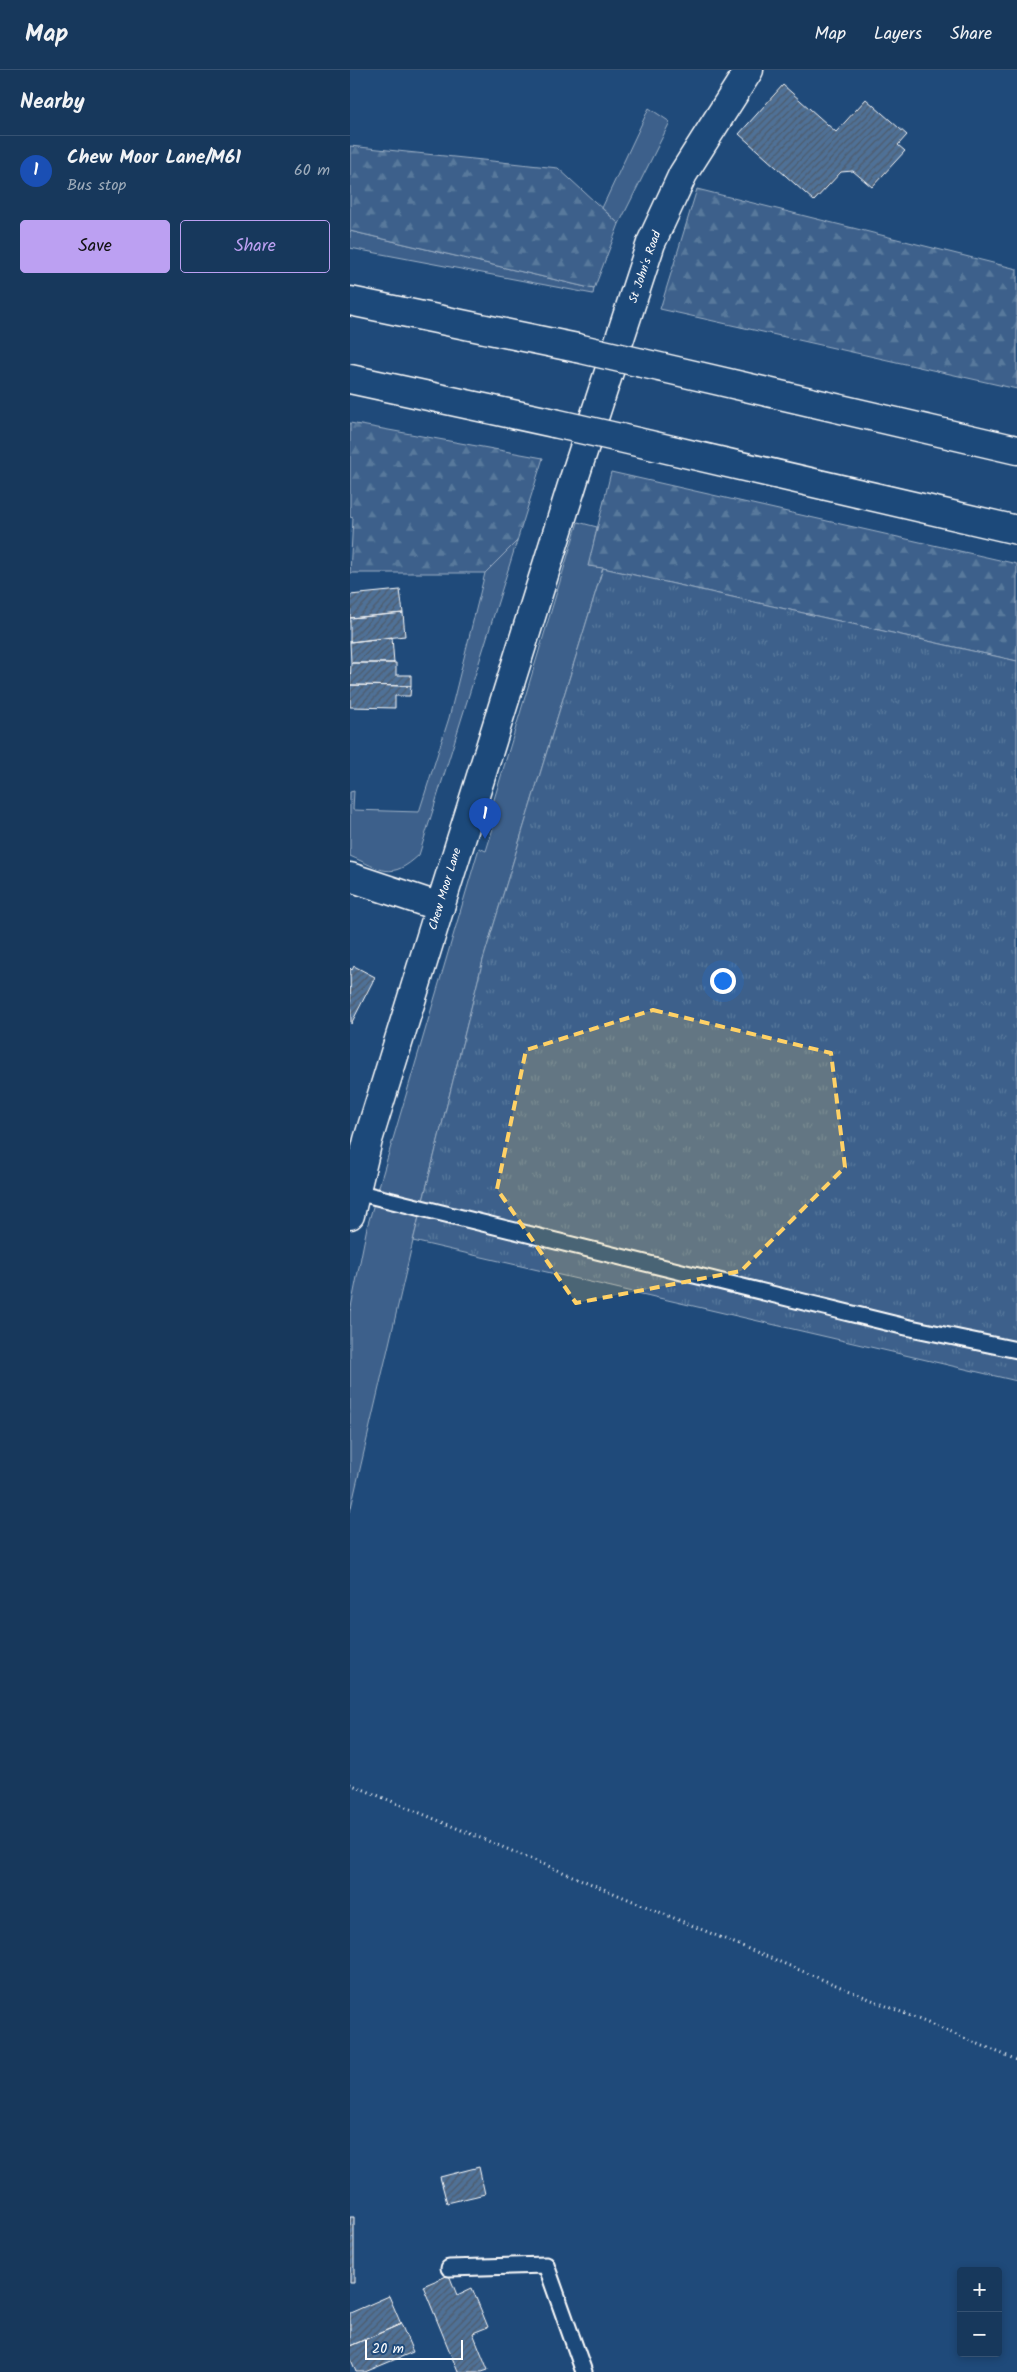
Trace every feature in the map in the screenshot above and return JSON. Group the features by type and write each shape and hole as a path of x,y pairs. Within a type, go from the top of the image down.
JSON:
{"main road":[{"name":"St John's Road","path":"574,479 651,244 683,174 749,70"},
{"path":"350,301 577,348 1017,450"},
{"path":"350,379 554,423 1017,530"},
{"name":"Chew Moor Lane","path":"353,1203 368,1140 574,479"},
{"path":"350,877 440,908"}],"lane":[{"path":"353,1203 906,1327 1017,1350"},
{"path":"449,2268 546,2265 584,2372"}],"path":[{"path":"350,1784 1017,2060"}],"highlighted area":[{"path":"653,1010 831,1053 845,1167 741,1271 576,1303 497,1189 526,1050"}],"green space":[{"path":"649,108 670,122 619,224 602,208"},
{"path":"350,146 558,168 619,224 594,289 350,231"},
{"path":"697,189 1017,269 1017,389 660,309"},
{"path":"350,231 594,289 593,294 350,248"},
{"path":"350,423 543,458 517,541 485,573 350,573 353,518 350,517"},
{"path":"611,472 1017,564 1017,661 588,566"},
{"path":"578,522 597,527 589,566 603,568 483,960 413,1241 350,1512 350,1312 367,1227 479,848 486,851 499,809 492,806"},
{"path":"517,541 419,855 401,868 393,870 379,869 350,856 350,792 354,791 353,810 419,812 449,718 485,573"},
{"path":"603,568 1017,661 1017,1381 413,1241 483,960"}],"building":[{"path":"783,85 836,132 866,99 907,135 898,145 905,151 872,187 853,171 841,172 814,201 739,134"},
{"path":"400,590 403,613 350,618 350,595"},
{"path":"403,613 405,636 350,642 350,618"},
{"path":"392,637 394,663 351,663 350,642"},
{"path":"351,663 396,663 396,675 411,675 411,686 350,685"},
{"path":"350,685 411,686 410,696 395,696 395,708 350,707"},
{"path":"354,966 375,977 351,1024 350,968 352,970"},
{"path":"479,2167 485,2194 447,2203 440,2177"},
{"path":"350,2217 354,2217 354,2283 350,2283"},
{"path":"449,2275 457,2295 472,2288 488,2327 473,2333 488,2370 482,2372 458,2372 423,2286"},
{"path":"389,2296 401,2324 350,2346 350,2313"},
{"path":"401,2324 413,2352 365,2372 356,2372 350,2357 350,2346"}],"place":[{"name":"Chew Moor Lane/M61","path":"485,839"}]}
